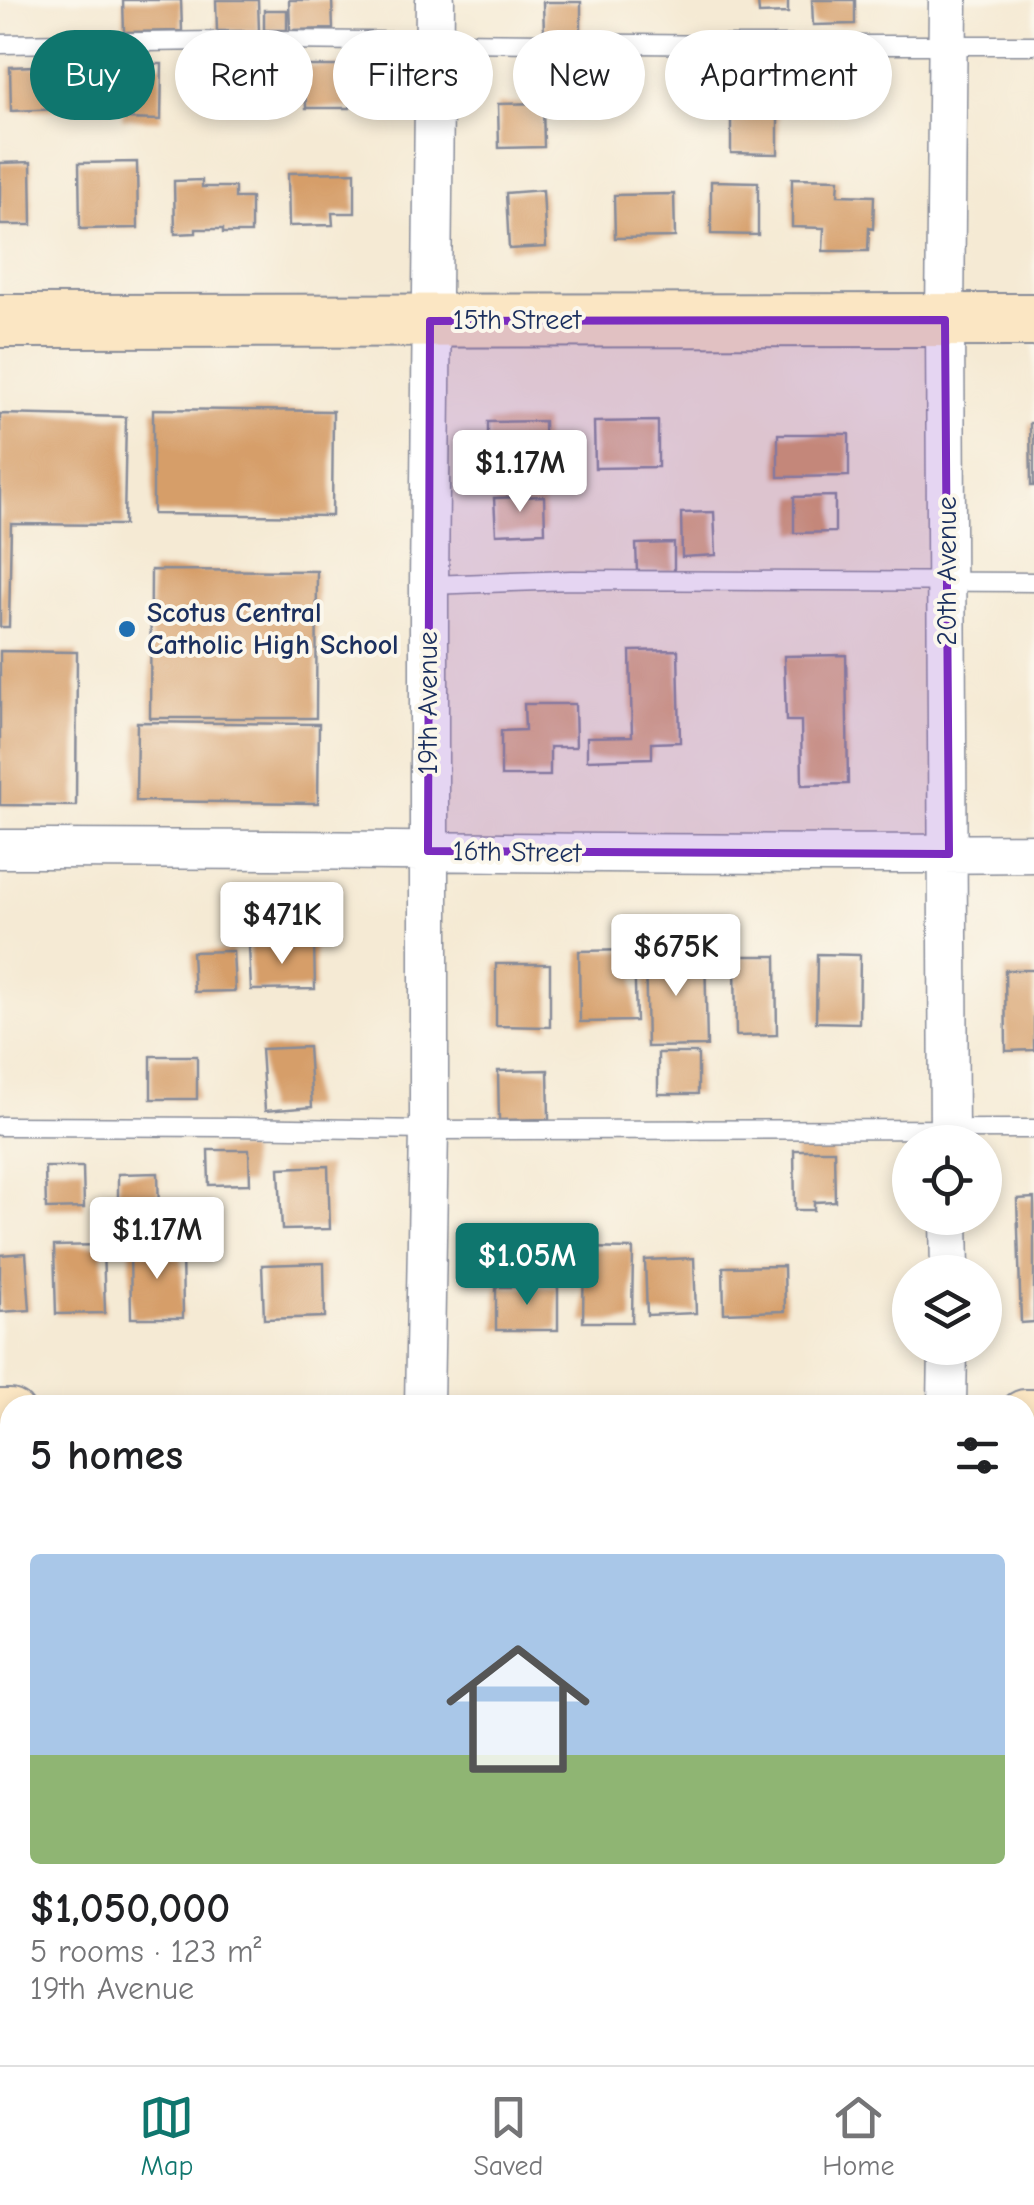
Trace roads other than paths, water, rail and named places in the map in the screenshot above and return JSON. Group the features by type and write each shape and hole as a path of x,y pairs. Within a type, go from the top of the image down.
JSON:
{"street":[{"name":"19th Avenue","path":"434,30 435,0"},
{"name":"20th Avenue","path":"948,0 944,320 949,1125"},
{"name":"19th Avenue","path":"424,1395 429,1130 433,120"},
{"name":"15th Street","path":"0,321 1034,320"},
{"name":"16th Street","path":"0,849 813,856 1034,852"},
{"path":"947,1395 948,1365"}],"lane":[{"path":"0,44 333,41"},
{"path":"493,42 1034,45"},
{"path":"429,585 572,580 1034,582"},
{"path":"0,1126 892,1135"},
{"path":"1002,1132 1034,1130"}],"place":[{"name":"Scotus Central Catholic High School","path":"127,629"}]}
